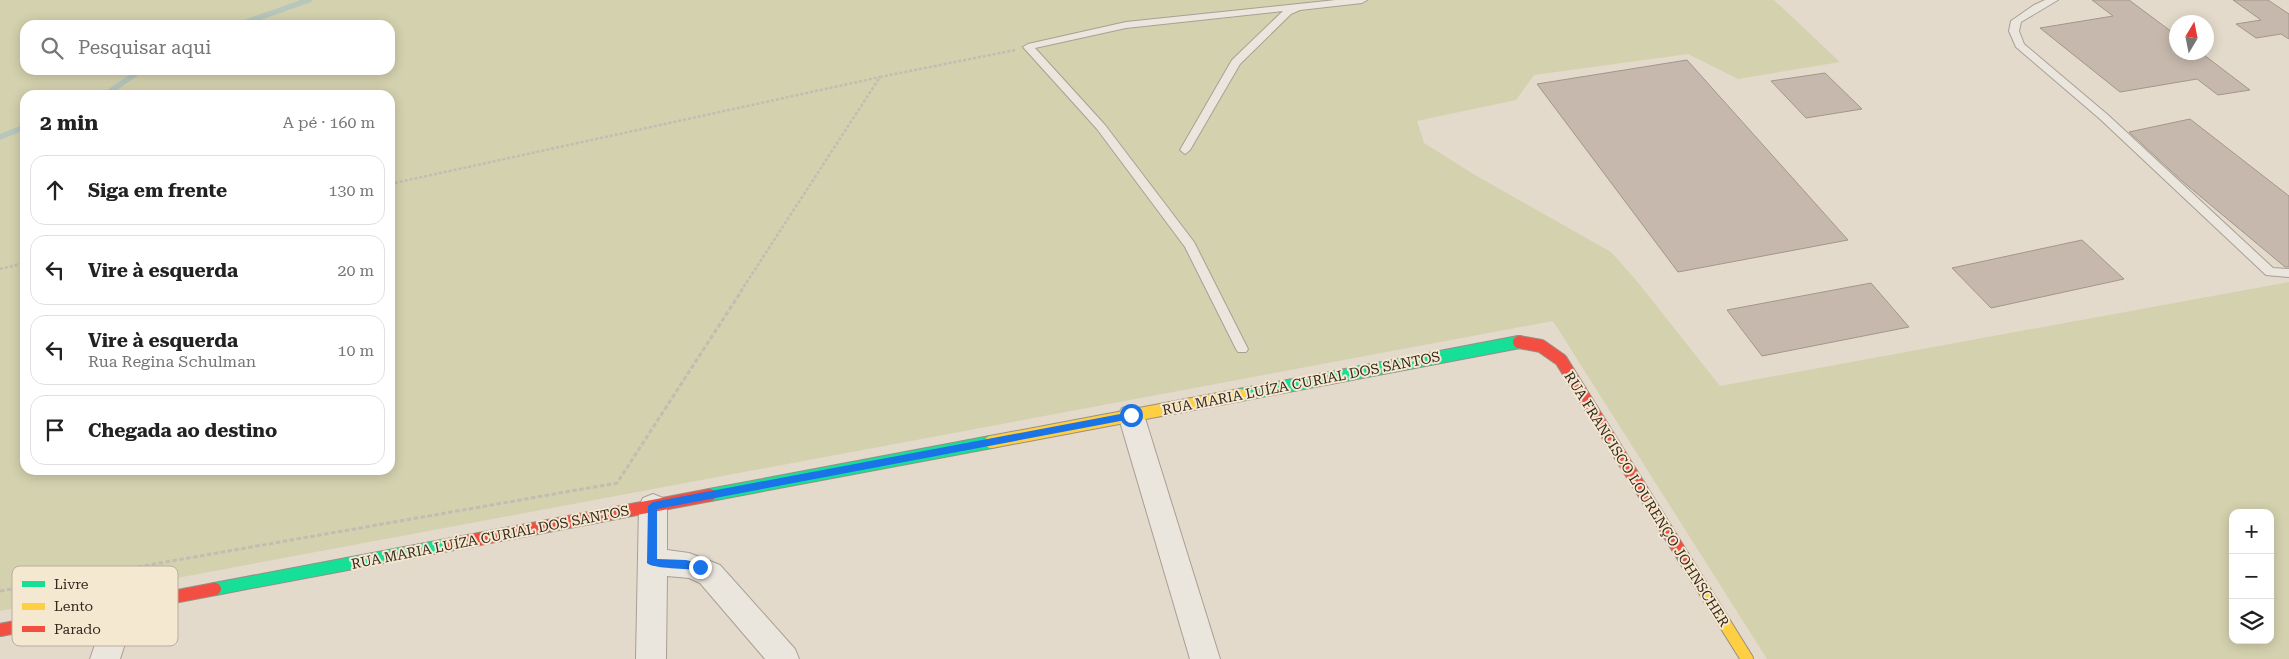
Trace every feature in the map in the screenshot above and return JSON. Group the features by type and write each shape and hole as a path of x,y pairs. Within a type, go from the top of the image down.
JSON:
{"street":[{"name":"RUA MARIA LUÍZA CURIAL DOS SANTOS","path":"178,596 1510,343 1529,343 1541,346"},
{"name":"RUA FRANCISCO LOURENÇO JOHNSCHER","path":"1541,346 1561,360 1747,659"},
{"path":"1131,415 1205,659"},
{"path":"650,659 653,506"},
{"path":"652,563 686,564 700,567 710,574 784,659"},
{"path":"105,659 109,646"}],"lane":[{"path":"1028,47 1126,26 1362,0"},
{"path":"2053,0 2037,7 2016,21 2014,31 2020,44 2104,117 2270,272 2289,274"},
{"path":"1185,150 1236,62 1288,12 1298,7"},
{"path":"1028,47 1101,126 1190,245 1242,349"}],"path":[{"path":"395,183 880,77 1028,47"},
{"path":"143,566 617,483 880,77"},
{"path":"0,269 20,264"}],"shaded area":[{"path":"0,0 1774,0 1840,62 1738,79 1688,54 1534,75 1516,100 1417,121 1424,143 1475,175 1611,252 1636,280 1720,386 2289,282 2289,659 1767,659 1553,321 178,578 178,566 12,566 12,609 0,611"}],"building":[{"path":"2092,0 2129,0 2169,30 2169,60 2211,60 2250,90 2218,95 2197,79 2120,92 2040,28 2113,16"},
{"path":"2233,0 2268,0 2289,14 2289,39 2281,34 2256,38 2236,24 2261,20"},
{"path":"1687,60 1848,240 1678,272 1537,84"},
{"path":"1825,73 1862,109 1806,118 1771,81"},
{"path":"2190,119 2289,196 2289,267 2285,267 2182,181 2129,132"},
{"path":"2082,240 2124,279 1991,308 1952,268"},
{"path":"1871,283 1909,327 1762,356 1727,310"}],"waterway":[{"path":"252,20 309,0"},
{"path":"112,90 134,75"},
{"path":"0,137 20,129"}],"traffic: fast":[{"path":"1240,395 1519,342"},
{"path":"710,495 991,442"},
{"path":"215,589 453,544"}],"traffic: slow":[{"path":"991,442 1240,395"},
{"path":"1684,558 1747,659"}],"traffic: jam":[{"path":"1519,342 1541,346 1561,360 1684,558"},
{"path":"453,544 710,495"},
{"path":"178,596 215,589"},
{"path":"0,630 12,628"}],"route":[{"path":"700,567 686,564 652,563 653,506 1131,415"}]}
